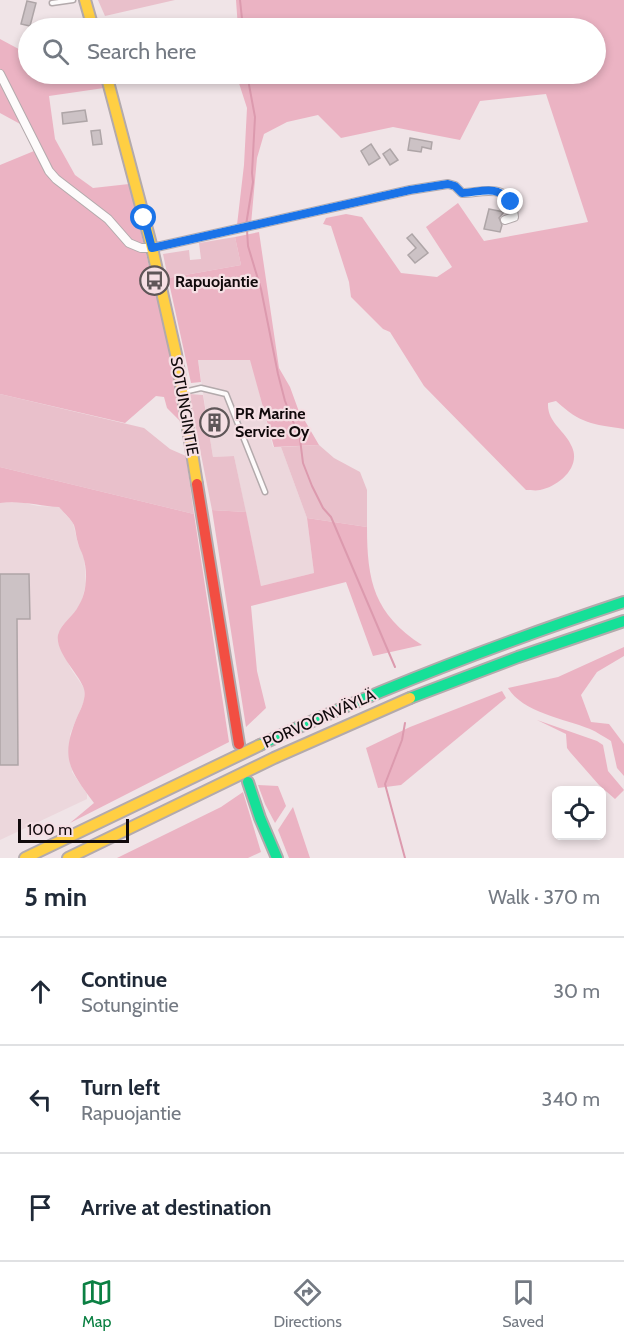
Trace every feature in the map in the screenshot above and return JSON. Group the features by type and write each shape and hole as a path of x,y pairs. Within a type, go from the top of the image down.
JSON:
{"main road":[{"path":"85,0 90,18"},
{"name":"SOTUNGINTIE","path":"109,84 152,248 183,393 239,744"},
{"name":"PORVOONVÄYLÄ","path":"25,858 360,699 491,647 624,602"},
{"name":"PORVOONVÄYLÄ","path":"68,858 341,727 495,665 624,621"},
{"path":"248,782 277,858"}],"street":[{"path":"0,74 49,171 108,219 129,243 141,249 410,190 448,184 455,186 462,193 493,190 504,194 511,202 514,218 505,220"}],"lane":[{"path":"52,3 73,0"},
{"path":"183,393 201,388 226,394 265,492"}],"shaded area":[{"path":"98,0 175,0 105,16"},
{"path":"236,0 624,0 624,429 587,422 556,401 548,403 550,416 572,447 573,462 561,480 540,490 526,490 424,386 390,332 383,329 351,297 349,282 331,226 323,224 326,218 346,214 362,217 401,273 437,277 452,267 426,227 458,203 484,241 588,222 546,94 480,101 460,140 393,127 341,138 318,115 287,122 264,134 257,158 251,224 237,225 244,165 247,108 239,84 606,84 606,18 237,18"},
{"path":"0,39 18,49 18,84 103,84 104,88 49,96 55,139 75,175 93,188 129,184 153,282 158,290 182,423 167,408 164,397 156,396 125,423 0,394 0,165 34,151 22,125 0,113"},
{"path":"259,232 279,368 290,387 298,409 319,445 274,447 250,360 198,360 201,382 191,383 168,278 241,265 235,237"},
{"path":"235,237 241,265 168,278 163,254 189,250 190,260 201,259 199,243"},
{"path":"198,360 251,360 273,447 281,447 307,518 314,573 261,586 234,456 213,457"},
{"path":"0,394 144,428 170,449 186,456 194,514 0,467"},
{"path":"189,394 203,395 213,457 234,456 246,512 212,510"},
{"path":"319,445 334,458 360,472 367,490 367,527 307,518 281,447"},
{"path":"0,467 194,514 229,742 70,823 94,803 73,771 68,752 72,729 83,702 84,689 58,642 60,631 82,600 86,581 85,562 78,545 74,525 59,507 0,503"},
{"path":"20,502 59,507 73,523 84,557 86,584 81,603 75,614 62,626 58,635 59,644 71,669 84,688 84,701 70,734 72,772 87,794 87,799 0,840 0,503"},
{"path":"212,510 246,512 261,586 314,573 307,518 367,527 369,564 376,595 393,621 422,645 373,656 346,582 251,606 257,671 266,708 246,727"},
{"path":"624,647 624,656 597,672 581,695 591,722 609,724 624,744 624,776 617,768 611,741 590,729 534,709 523,703 508,688 558,677"},
{"path":"502,691 506,698 401,785 378,788 366,748 410,727"},
{"path":"537,720 603,745 608,771 624,790 615,799 606,791 606,786 599,785 570,752 567,748 566,734"},
{"path":"258,785 278,786 286,806 275,823 265,804"},
{"path":"243,792 261,852 248,858 117,858 221,807"},
{"path":"293,807 310,858 289,858 278,830"}],"building":[{"path":"27,1 36,3 32,18 23,18"},
{"path":"85,110 87,121 63,124 62,113"},
{"path":"100,130 102,144 93,145 91,131"},
{"path":"410,138 432,142 431,149 422,147 421,152 408,150"},
{"path":"371,144 380,158 369,165 361,151"},
{"path":"390,149 398,160 390,165 383,154"},
{"path":"489,209 504,212 499,218 502,225 500,232 484,229"},
{"path":"412,234 428,253 415,263 408,255 416,248 407,238"},
{"path":"0,574 29,574 30,619 17,619 18,765 0,765"}],"waterway":[{"path":"240,0 242,18"},
{"path":"246,225 253,182 255,117 249,84"},
{"path":"247,230 248,246 261,289 278,374 285,401 300,439 303,463 323,508 331,517 395,667"},
{"path":"405,723 402,740 385,784 405,858"}],"traffic: fast":[{"path":"260,745 440,668 624,602"},
{"path":"410,698 518,657 624,621"},
{"path":"248,782 277,858"}],"traffic: slow":[{"path":"85,0 90,18"},
{"path":"109,84 152,248 176,354 197,484"},
{"path":"68,858 274,758 410,698"},
{"path":"25,858 260,745"}],"traffic: jam":[{"path":"197,484 239,744"}],"place":[{"name":"Rapuojantie","path":"154,281"},
{"name":"PR Marine Service Oy","path":"214,422"}],"route":[{"path":"144,218 152,248 410,190 448,184 455,186 462,193 493,190 504,194 511,202"}]}
